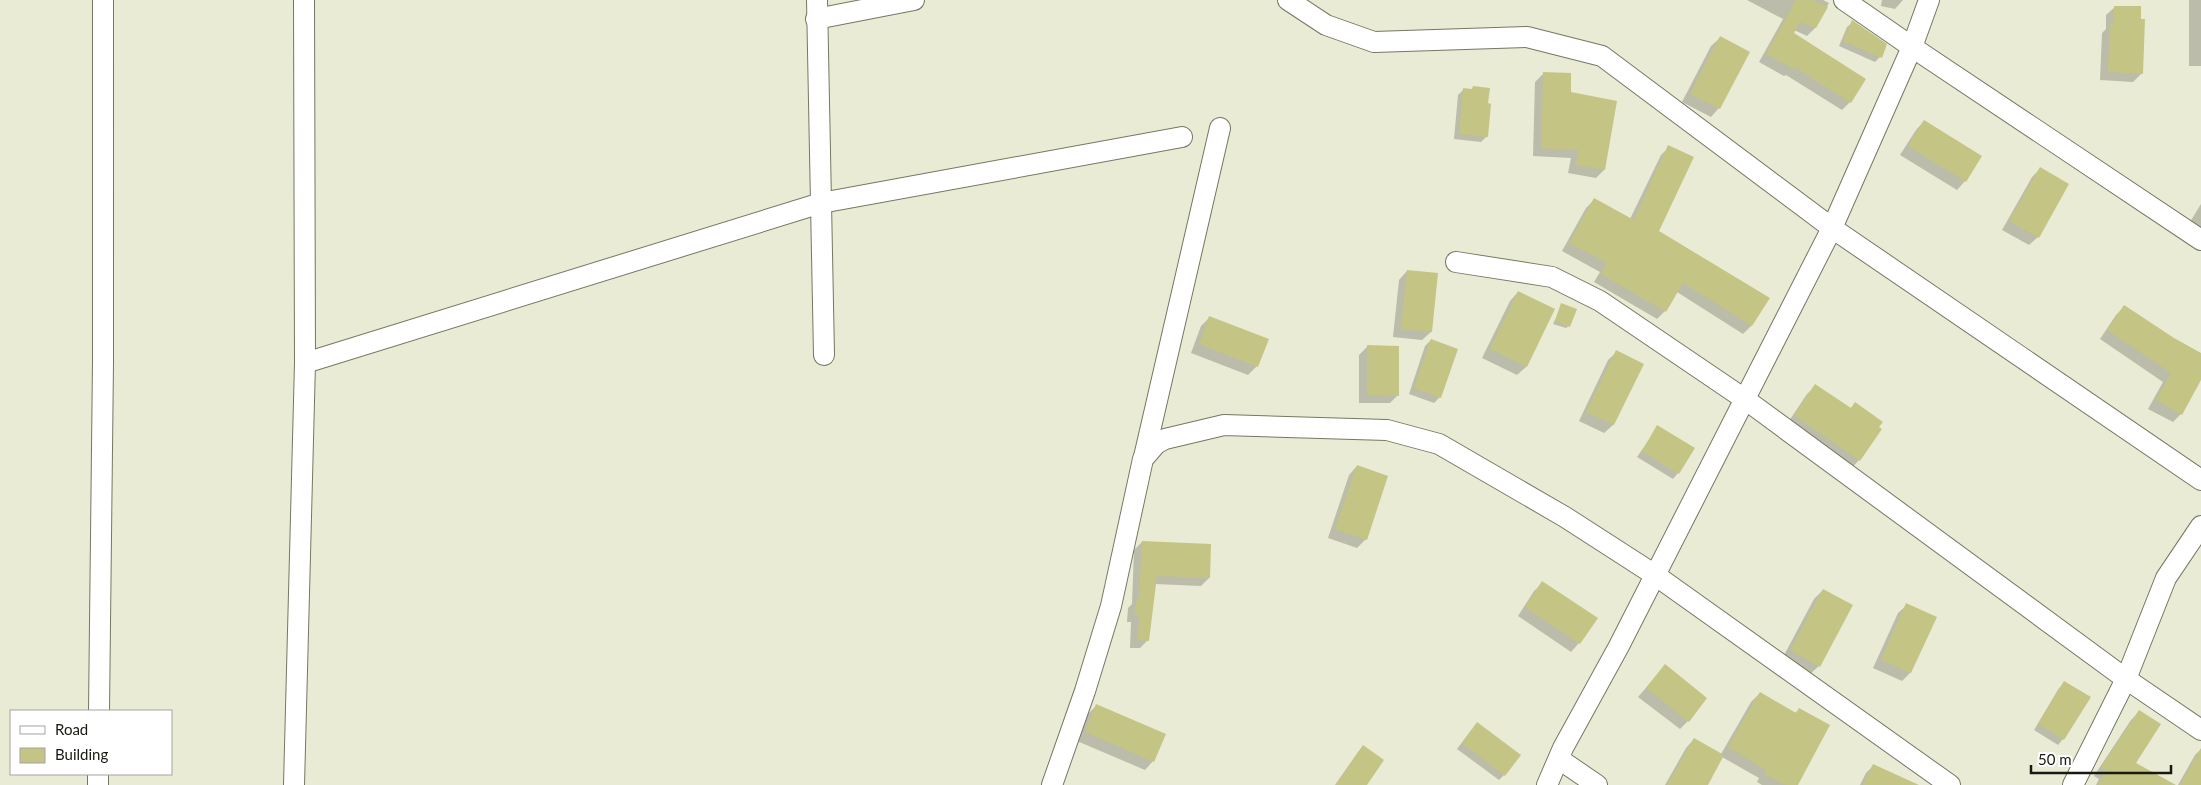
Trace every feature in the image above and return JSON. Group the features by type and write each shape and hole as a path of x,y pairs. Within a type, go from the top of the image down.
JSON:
{"street":[{"path":"99,710 103,362 103,0"},
{"path":"294,785 305,362 304,0"},
{"path":"824,355 816,10 914,0"},
{"path":"1288,0 1326,24 1374,42 1527,37 1602,56 1832,228 2201,480"},
{"path":"1844,0 2201,240"},
{"path":"1547,785 1559,758 1746,400 1832,228 1912,47 1929,0"},
{"path":"1052,785 1112,606 1143,459 1220,128"},
{"path":"305,362 821,203 1182,137"},
{"path":"1456,262 1552,277 1600,301 1746,400 2126,678 2201,730"},
{"path":"1143,459 1156,444 1165,439 1224,425 1387,430 1439,444 1565,517 1655,575 1950,785"},
{"path":"2073,785 2126,678 2166,578 2201,526"},
{"path":"1559,758 1597,785"}],"building":[{"path":"1796,0 1812,0 1828,7 1816,28 1800,22 1794,33 1866,79 1851,103 1795,67 1794,69 1766,54"},
{"path":"2114,6 2141,6 2141,19 2145,19 2143,74 2108,72 2110,23 2113,23"},
{"path":"1852,20 1887,44 1882,58 1843,41"},
{"path":"1720,36 1750,52 1720,109 1690,94"},
{"path":"1543,72 1571,73 1571,92 1617,101 1605,170 1576,165 1578,150 1541,148"},
{"path":"1473,86 1490,88 1488,103 1491,104 1488,137 1459,134 1463,88 1472,89"},
{"path":"1924,120 1982,156 1966,182 1908,146"},
{"path":"1668,145 1694,157 1659,231 1770,298 1752,326 1683,283 1666,312 1601,274 1607,263 1569,243 1594,198 1634,220"},
{"path":"2040,167 2069,184 2039,238 2009,221"},
{"path":"1407,270 1438,273 1432,332 1401,329"},
{"path":"1518,291 1555,309 1527,367 1490,349"},
{"path":"1561,303 1577,309 1570,327 1555,321"},
{"path":"2124,305 2174,338 2201,353 2201,380 2182,415 2156,400 2171,373 2107,330"},
{"path":"1209,316 1269,339 1258,367 1199,344"},
{"path":"1431,339 1458,349 1441,398 1414,388"},
{"path":"1367,345 1399,346 1399,396 1367,395"},
{"path":"1616,350 1644,364 1614,425 1586,412"},
{"path":"1815,384 1851,408 1855,402 1883,422 1879,427 1882,429 1860,461 1794,415"},
{"path":"1657,425 1695,448 1679,474 1642,451"},
{"path":"1357,465 1388,476 1367,540 1335,529"},
{"path":"1142,541 1211,544 1210,578 1157,576 1149,641 1138,640 1139,615 1134,614 1136,599 1139,599"},
{"path":"1542,581 1598,618 1580,644 1525,607"},
{"path":"1823,589 1853,605 1820,667 1790,650"},
{"path":"1906,603 1937,617 1911,673 1881,660"},
{"path":"1665,664 1707,698 1689,722 1646,688"},
{"path":"2064,681 2091,697 2064,740 2038,724"},
{"path":"1760,692 1796,713 1799,708 1830,725 1798,785 1786,785 1764,774 1766,770 1728,747"},
{"path":"1096,704 1166,734 1154,762 1085,732"},
{"path":"2139,710 2161,724 2136,763 2176,785 2098,785 2106,770 2101,767"},
{"path":"1477,722 1521,755 1505,776 1462,743"},
{"path":"1694,738 1724,755 1708,785 1667,785"},
{"path":"1363,745 1384,760 1367,785 1336,785"},
{"path":"2201,748 2201,785 2180,785"},
{"path":"1873,764 1919,785 1863,785"}]}
